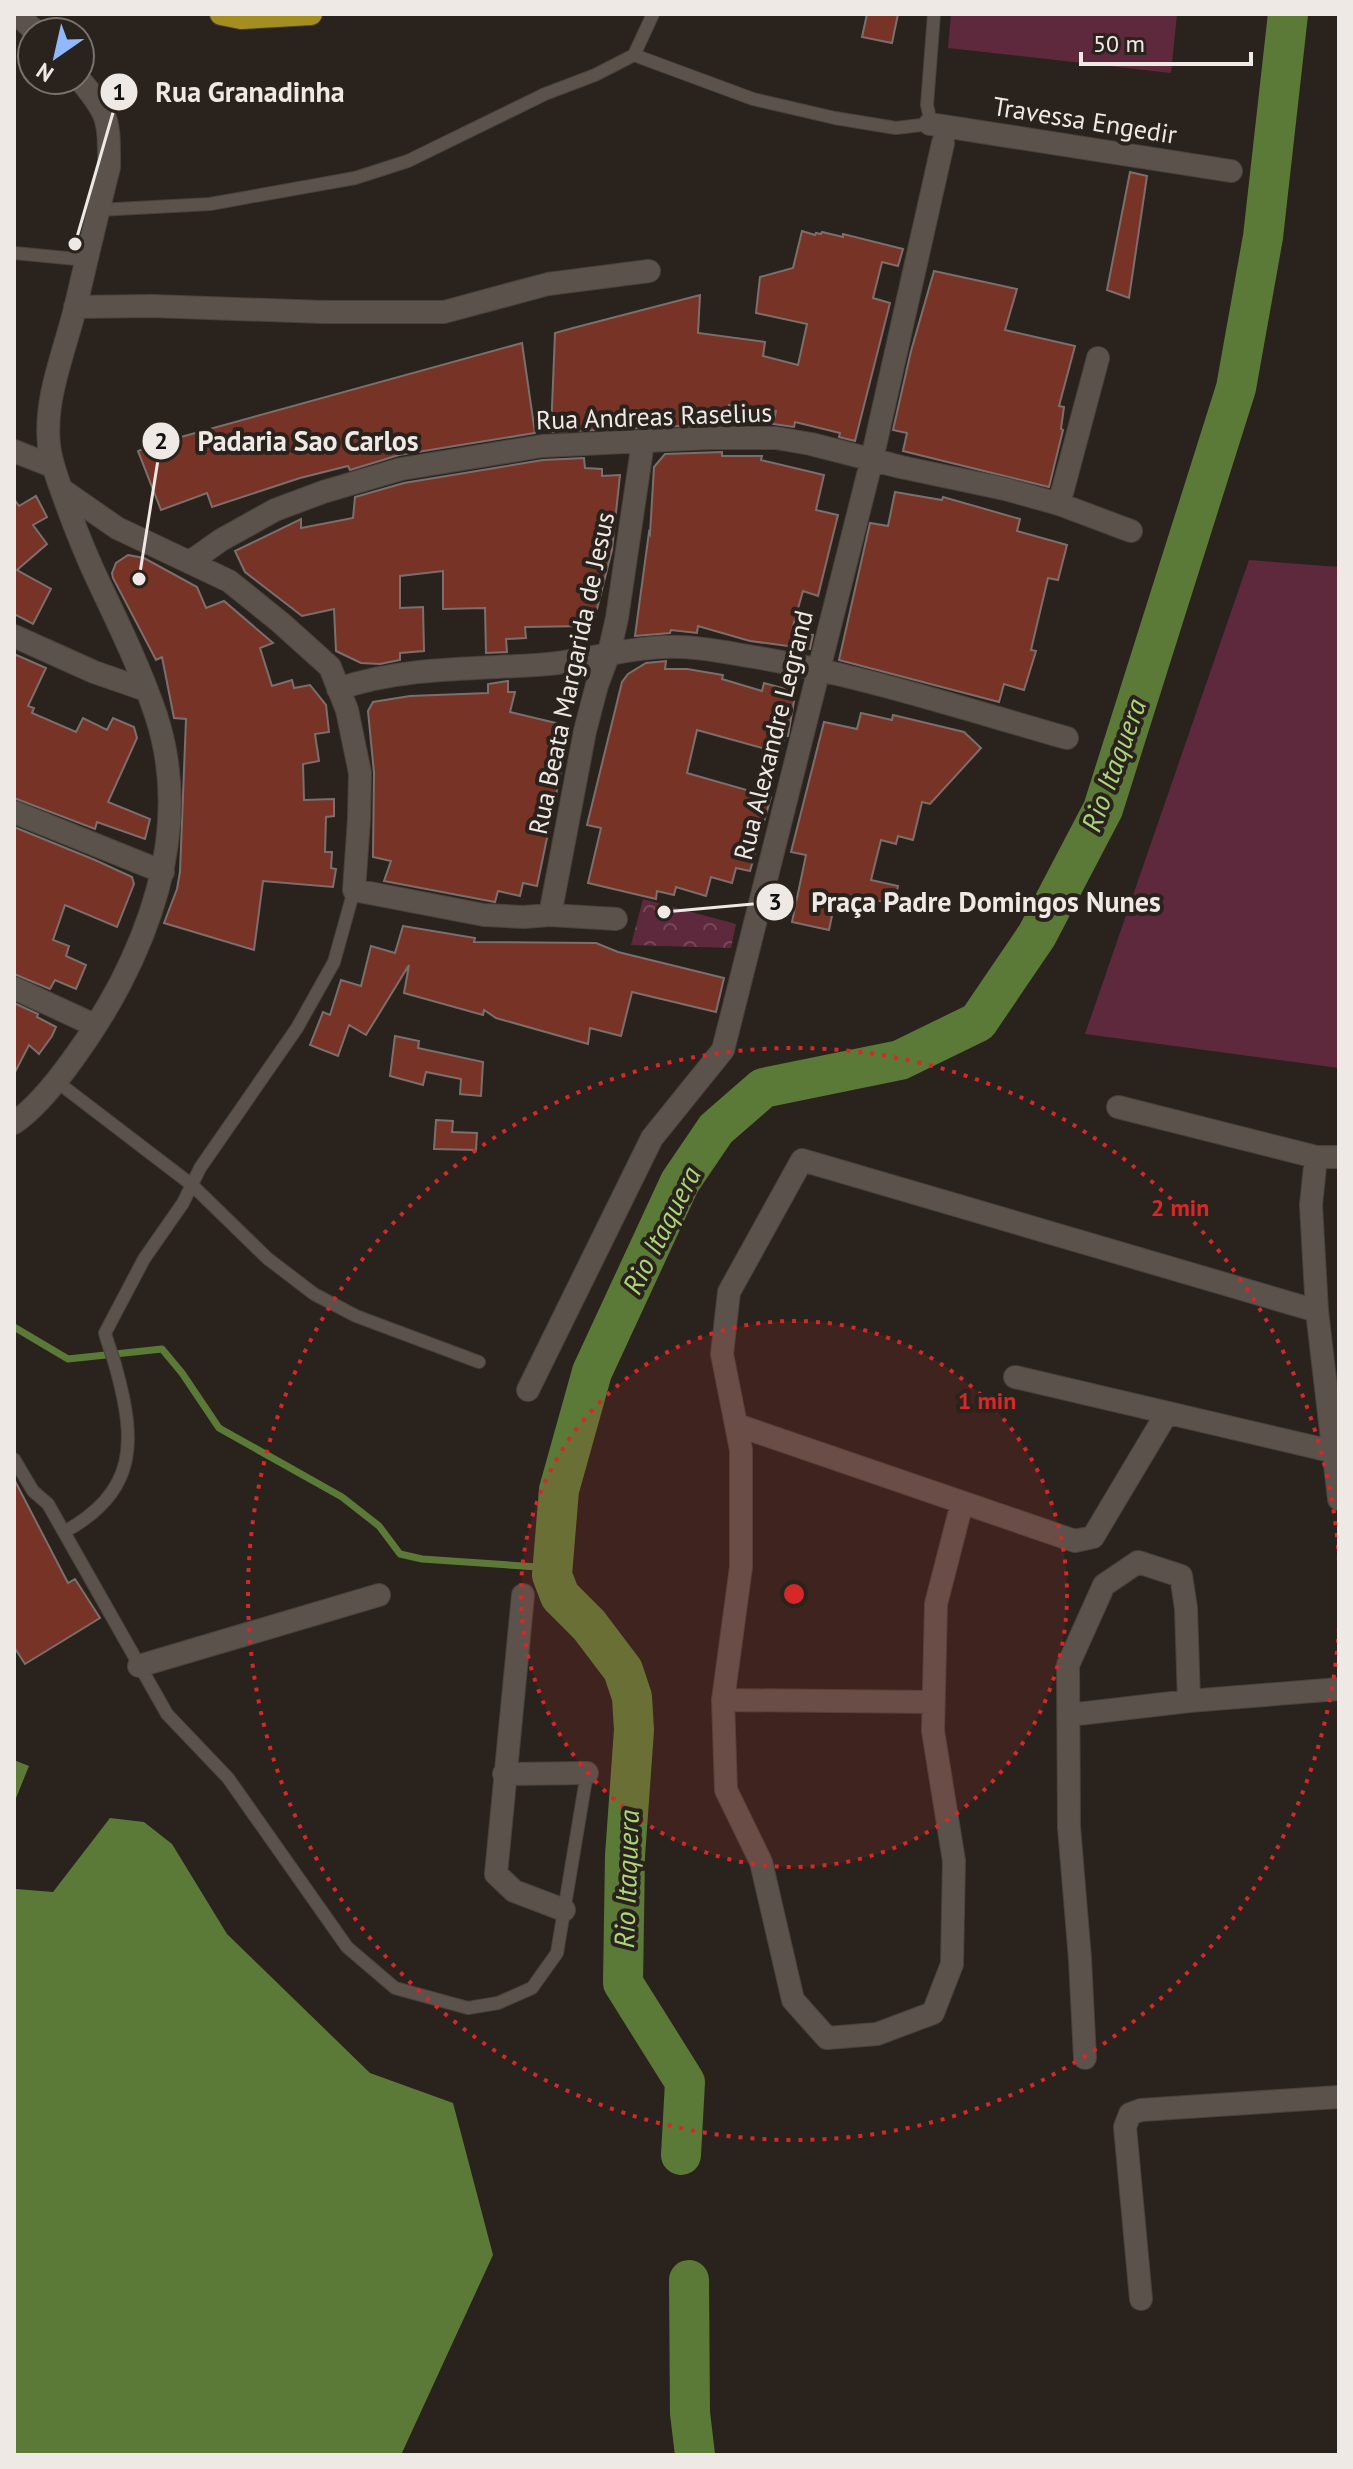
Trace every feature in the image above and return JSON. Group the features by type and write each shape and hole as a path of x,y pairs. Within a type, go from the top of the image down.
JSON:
{"main road":[{"path":"221,14 241,18 311,14"}],"street":[{"path":"14,1123 56,1081 114,995 139,948 163,872 170,817 168,773 157,717 130,648 82,548 52,466 48,427 50,402 109,167 109,128 104,112 92,96"},
{"name":"Travessa Engedir","path":"930,124 1231,171"},
{"name":"Rua Alexandre Legrand","path":"528,1390 652,1138 723,1050 872,459 943,143"},
{"path":"75,307 444,312 548,284 649,271"},
{"path":"1059,504 1098,358"},
{"name":"Rua Andreas Raselius","path":"190,562 221,540 275,510 401,469 542,446 709,438 776,438 872,459 1059,504 1131,531"},
{"name":"Rua Beata Margarida de Jesus","path":"550,915 585,731 609,653 627,557 643,442"},
{"path":"14,451 52,466"},
{"path":"61,489 117,528 229,581 330,667 347,710 360,773 354,890 484,915 616,919"},
{"path":"14,636 94,672 146,690"},
{"path":"338,689 369,678 405,672 565,663 649,647 684,647 732,653 859,678 1067,738"},
{"path":"14,812 163,872"},
{"path":"14,988 94,1025"},
{"path":"1118,1107 1316,1157 1339,1157"},
{"path":"1316,1157 1311,1205 1317,1311 1339,1499"},
{"path":"962,1503 936,1604 933,1702 933,1731 954,1861 952,1964 933,2013 877,2034 827,2038 793,2000 761,1862 726,1790 723,1700 741,1567 741,1450 722,1354 729,1292 802,1160 1317,1311"},
{"path":"1015,1377 1335,1452"},
{"path":"737,1425 1075,1541 1093,1537 1167,1413"},
{"path":"1085,2058 1069,1827 1068,1665 1104,1585 1138,1562 1181,1576 1186,1608 1189,1701"},
{"path":"139,1666 379,1595"},
{"path":"523,1595 496,1874 514,1891 564,1910"},
{"path":"1069,1715 1189,1701 1339,1689"},
{"path":"723,1700 933,1702"},
{"path":"504,1774 587,1773"},
{"path":"1141,2299 1125,2127 1130,2114 1141,2110 1339,2097"}],"lane":[{"path":"98,210 210,204 355,178 408,161 545,94 595,75 634,55 653,14"},
{"path":"934,14 927,105 930,124 943,143"},
{"path":"634,55 753,99 896,128 930,124"},
{"path":"14,253 87,260"},
{"path":"64,1532 87,1519 113,1490 129,1449 129,1427 105,1333 144,1259 183,1203 200,1168 297,1028 329,972 354,890"},
{"path":"56,1081 192,1185 267,1258 314,1294 356,1316 479,1362"},
{"path":"14,1459 33,1491 48,1504 167,1714 228,1778 347,1947 395,1988 468,2008 498,2003 532,1988 557,1953 587,1773"}],"green space":[{"path":"951,14 1177,14 1171,73 948,48"},
{"path":"1249,560 1339,567 1339,1068 1085,1034"},
{"path":"643,899 736,924 731,948 631,945"}],"shaded area":[{"path":"14,1760 29,1766 14,1803"},
{"path":"110,1818 144,1822 172,1844 227,1934 370,2073 453,2103 493,2255 401,2455 14,2455 14,1886 16,1889 53,1892"}],"building":[{"path":"867,14 898,14 892,43 862,37"},
{"path":"1130,172 1147,176 1129,298 1107,290"},
{"path":"802,231 815,235 822,232 843,237 843,234 903,249 898,266 882,262 873,298 890,303 855,441 839,437 840,433 795,422 794,427 773,424 776,411 729,405 726,424 551,432 555,333 573,328 700,295 698,333 765,342 763,356 798,365 807,324 756,313 760,277 793,268"},
{"path":"934,271 1017,289 1005,330 1075,346 1059,406 1064,407 1063,430 1049,487 903,451 907,433 893,430"},
{"path":"522,343 535,433 399,455 350,470 348,466 212,507 207,493 161,510 138,451 159,443"},
{"path":"722,452 722,456 762,456 761,460 824,475 816,510 838,515 818,596 803,591 792,629 813,635 810,649 750,641 698,626 697,633 671,630 670,633 635,636 650,534 654,467 665,454"},
{"path":"584,458 585,468 602,469 602,476 620,475 612,550 595,617 586,618 586,626 525,627 526,638 506,639 507,652 486,653 485,608 443,609 443,571 400,576 400,608 423,607 424,651 400,653 400,660 380,664 361,663 336,651 334,609 302,616 245,572 235,551 301,519 301,528 353,518 355,497 404,483 543,460"},
{"path":"895,492 942,500 943,497 1020,519 1017,531 1067,545 1058,580 1048,578 1031,650 1036,651 1024,690 1004,684 999,702 839,660 870,523 888,526"},
{"path":"36,496 47,517 33,525 47,544 17,570 51,589 33,624 14,614 14,499 19,506"},
{"path":"128,555 144,558 197,587 206,608 224,601 273,643 260,648 272,686 292,680 294,688 310,685 326,705 329,732 315,734 319,761 303,764 304,800 334,799 334,816 326,817 325,852 332,852 331,868 336,869 333,887 263,881 254,950 164,923 180,872 186,719 174,718 162,657 156,660 113,578 116,563"},
{"path":"14,654 46,668 28,706 34,708 32,713 76,732 83,718 107,730 113,718 134,727 137,738 108,802 150,819 145,839 97,822 95,829 14,798"},
{"path":"666,661 665,669 723,675 722,679 762,691 764,683 795,695 788,736 785,736 780,753 697,730 687,773 771,797 750,871 736,868 732,883 711,877 706,896 676,887 674,895 657,891 656,899 588,883 601,828 587,825 622,682 628,674 646,663"},
{"path":"508,681 508,692 515,692 510,712 556,723 547,762 562,766 537,886 523,883 520,896 498,891 495,902 384,881 391,861 373,857 374,773 368,711 373,702 410,696 488,693 488,684"},
{"path":"861,713 892,720 893,715 964,732 981,748 930,804 922,802 913,840 898,836 896,844 881,840 871,880 898,886 894,904 852,895 848,914 833,911 829,930 792,922 806,855 791,852 824,722 857,729"},
{"path":"14,827 132,877 134,884 117,927 65,905 53,940 69,946 66,956 86,965 76,989 55,980 50,989 14,974"},
{"path":"403,926 475,938 474,942 596,943 618,952 724,978 716,1012 632,992 621,1036 590,1028 588,1044 496,1018 484,1010 483,1015 404,993 409,965 366,1035 349,1025 338,1056 310,1045 323,1012 330,1015 341,980 361,986 371,946 395,953"},
{"path":"14,1003 56,1027 39,1054 29,1045 14,1074"},
{"path":"395,1036 419,1041 418,1048 483,1062 481,1096 460,1094 461,1079 426,1072 423,1085 390,1076"},
{"path":"436,1120 453,1121 452,1132 477,1133 476,1150 434,1149"},
{"path":"14,1479 68,1583 75,1579 100,1618 25,1664 14,1647"}],"waterway":[{"name":"Rio Itaquera","path":"681,2155 685,2082 623,1983 625,1856 634,1730 632,1697 623,1670 589,1625 560,1596 552,1575 559,1490 592,1372 680,1182 716,1129 763,1088 900,1060 978,1022 1037,935 1103,809 1236,388 1263,237 1288,14"},
{"path":"14,1327 68,1359 162,1349 219,1428 342,1497 379,1526 400,1554 422,1559 552,1568"},
{"path":"689,2280 690,2413 695,2455"}],"place":[{"name":"Rua Granadinha","path":"75,244"},
{"name":"Padaria Sao Carlos","path":"139,579"},
{"name":"Praça Padre Domingos Nunes","path":"664,912"}]}
